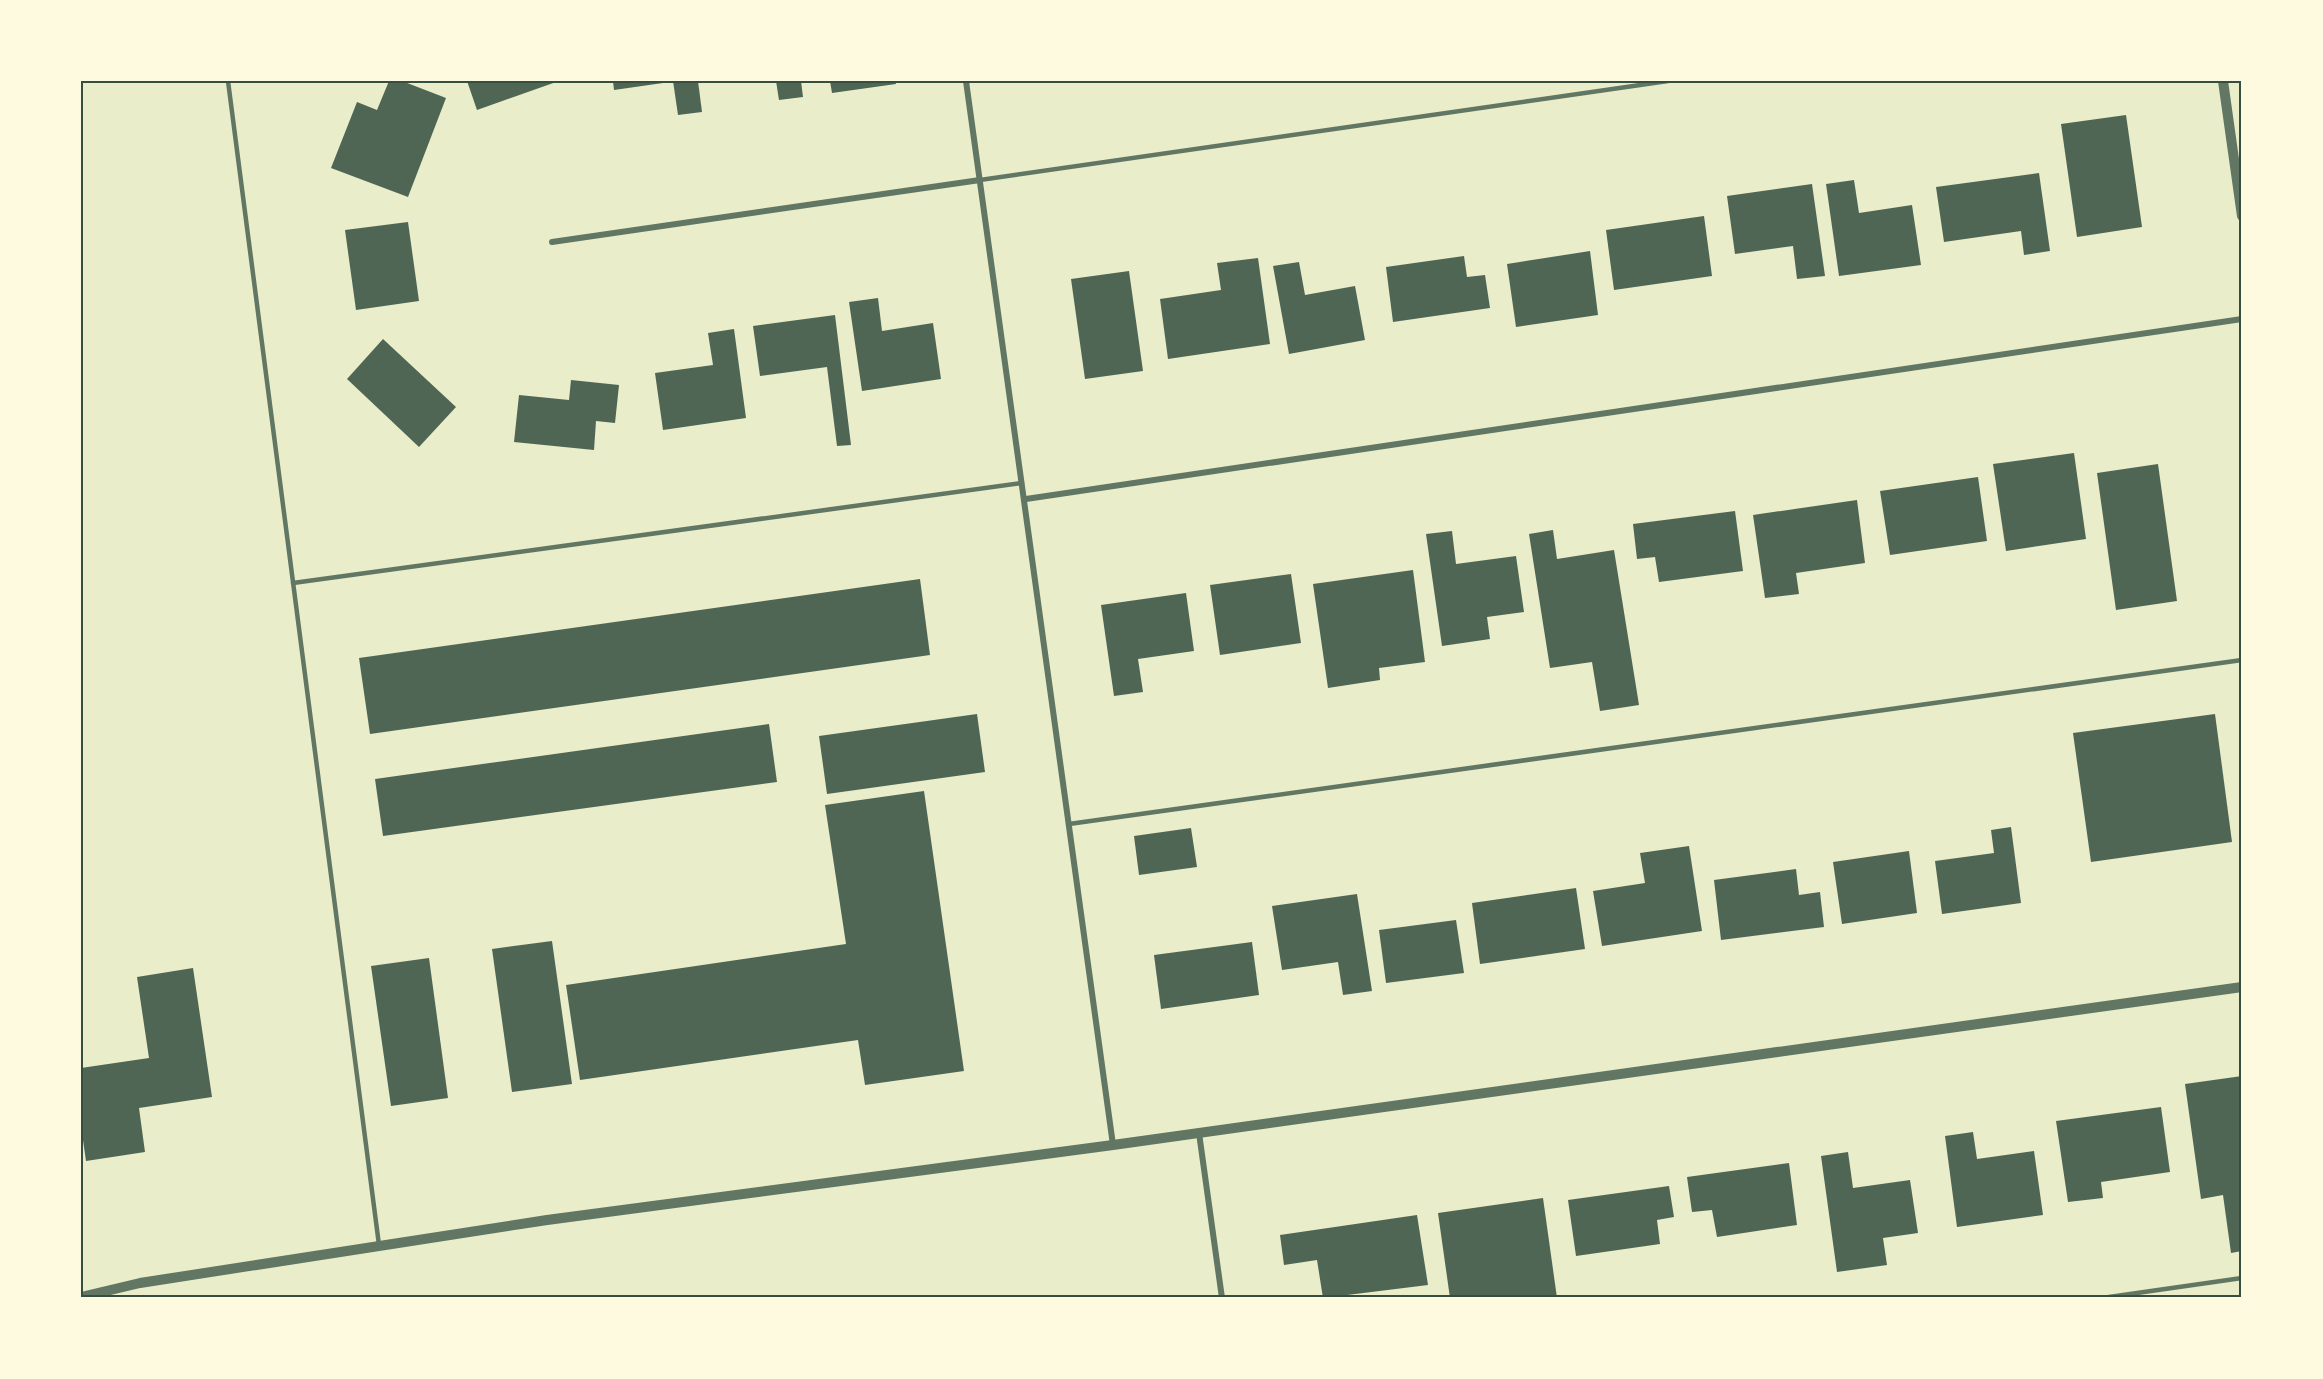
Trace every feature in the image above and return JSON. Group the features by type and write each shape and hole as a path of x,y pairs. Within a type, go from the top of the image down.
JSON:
{"street":[{"path":"966,81 1026,499 1113,1145"},
{"path":"2223,81 2242,216"},
{"path":"552,242 980,180"},
{"path":"1026,499 2242,319"},
{"path":"81,1297 140,1283 547,1220 1113,1145 2242,987"},
{"path":"1199,1133 1222,1298"}],"lane":[{"path":"228,81 379,1246"},
{"path":"980,180 1668,81"},
{"path":"293,583 1023,483"},
{"path":"1069,824 2242,660"},
{"path":"2102,1298 2242,1278"}],"building":[{"path":"389,81 402,81 446,98 408,197 331,168 357,102 377,110"},
{"path":"467,81 559,81 477,110"},
{"path":"613,81 670,81 670,82 614,90"},
{"path":"673,81 698,81 702,112 678,115"},
{"path":"776,81 801,81 803,97 779,100"},
{"path":"830,81 895,81 896,84 832,93"},
{"path":"2126,115 2142,227 2077,237 2061,124"},
{"path":"2039,173 2050,251 2024,255 2021,231 1944,242 1936,187"},
{"path":"1854,180 1859,213 1912,205 1921,265 1839,276 1826,184"},
{"path":"1812,184 1825,276 1797,279 1793,246 1735,254 1727,196"},
{"path":"1704,216 1712,276 1614,290 1606,230"},
{"path":"408,222 419,301 356,310 345,230"},
{"path":"1590,251 1598,315 1516,327 1507,264"},
{"path":"1464,256 1467,277 1485,275 1490,308 1393,322 1386,267"},
{"path":"1258,258 1270,344 1168,359 1160,299 1221,290 1217,263"},
{"path":"1299,262 1305,295 1355,286 1365,340 1289,354 1273,266"},
{"path":"1129,271 1143,371 1085,379 1071,279"},
{"path":"878,298 882,331 933,323 941,379 862,391 849,302"},
{"path":"835,315 851,445 837,446 827,367 760,376 753,326"},
{"path":"734,329 746,418 663,430 655,373 713,365 708,333"},
{"path":"383,339 456,407 419,447 347,379"},
{"path":"571,380 619,385 615,423 596,421 594,450 514,442 519,395 569,400"},
{"path":"2074,453 2086,539 2006,551 1993,464"},
{"path":"2158,464 2177,601 2116,610 2097,473"},
{"path":"1978,477 1987,541 1890,555 1880,491"},
{"path":"1857,500 1865,563 1796,573 1799,594 1765,598 1753,515"},
{"path":"1735,511 1743,571 1659,582 1655,557 1637,559 1633,524"},
{"path":"1553,530 1557,559 1614,550 1639,705 1600,711 1592,662 1550,668 1529,534"},
{"path":"1452,531 1456,564 1516,556 1524,612 1487,617 1490,639 1442,646 1426,534"},
{"path":"1413,570 1425,662 1379,668 1380,680 1328,688 1313,584"},
{"path":"1291,574 1301,643 1220,655 1210,585"},
{"path":"920,579 930,655 370,734 359,658"},
{"path":"1186,593 1194,651 1138,659 1143,692 1114,696 1101,605"},
{"path":"977,714 985,772 827,794 819,736"},
{"path":"2215,714 2232,842 2091,862 2073,733"},
{"path":"769,724 777,782 383,836 375,779"},
{"path":"924,791 964,1071 865,1085 858,1040 580,1080 566,985 846,944 825,805"},
{"path":"2011,827 2021,903 1942,914 1935,861 1994,853 1991,830"},
{"path":"1191,828 1197,867 1139,875 1134,836"},
{"path":"1689,846 1702,931 1602,946 1593,891 1645,883 1640,853"},
{"path":"1909,851 1917,913 1842,924 1833,862"},
{"path":"1796,869 1799,895 1820,892 1824,927 1721,940 1714,880"},
{"path":"1576,888 1585,949 1480,964 1472,903"},
{"path":"1357,894 1372,991 1343,995 1338,962 1282,970 1272,906"},
{"path":"1456,920 1464,973 1386,983 1379,930"},
{"path":"552,941 572,1084 512,1092 492,949"},
{"path":"1252,942 1259,995 1161,1009 1154,955"},
{"path":"429,958 448,1098 391,1106 371,966"},
{"path":"193,968 212,1097 139,1108 145,1152 86,1161 81,1126 81,1068 149,1058 137,977"},
{"path":"2242,1076 2242,1251 2231,1253 2223,1195 2201,1199 2185,1084"},
{"path":"2161,1107 2170,1172 2101,1182 2103,1198 2068,1202 2056,1121"},
{"path":"1973,1132 1977,1159 2034,1151 2043,1215 1957,1227 1945,1136"},
{"path":"1848,1152 1853,1188 1910,1180 1918,1233 1883,1238 1887,1265 1837,1272 1821,1156"},
{"path":"1789,1163 1797,1225 1717,1237 1712,1210 1692,1212 1687,1177"},
{"path":"1669,1186 1674,1217 1657,1220 1660,1244 1576,1256 1568,1200"},
{"path":"1543,1198 1557,1298 1450,1298 1438,1213"},
{"path":"1417,1215 1428,1285 1323,1298 1317,1260 1284,1265 1280,1235"}]}
